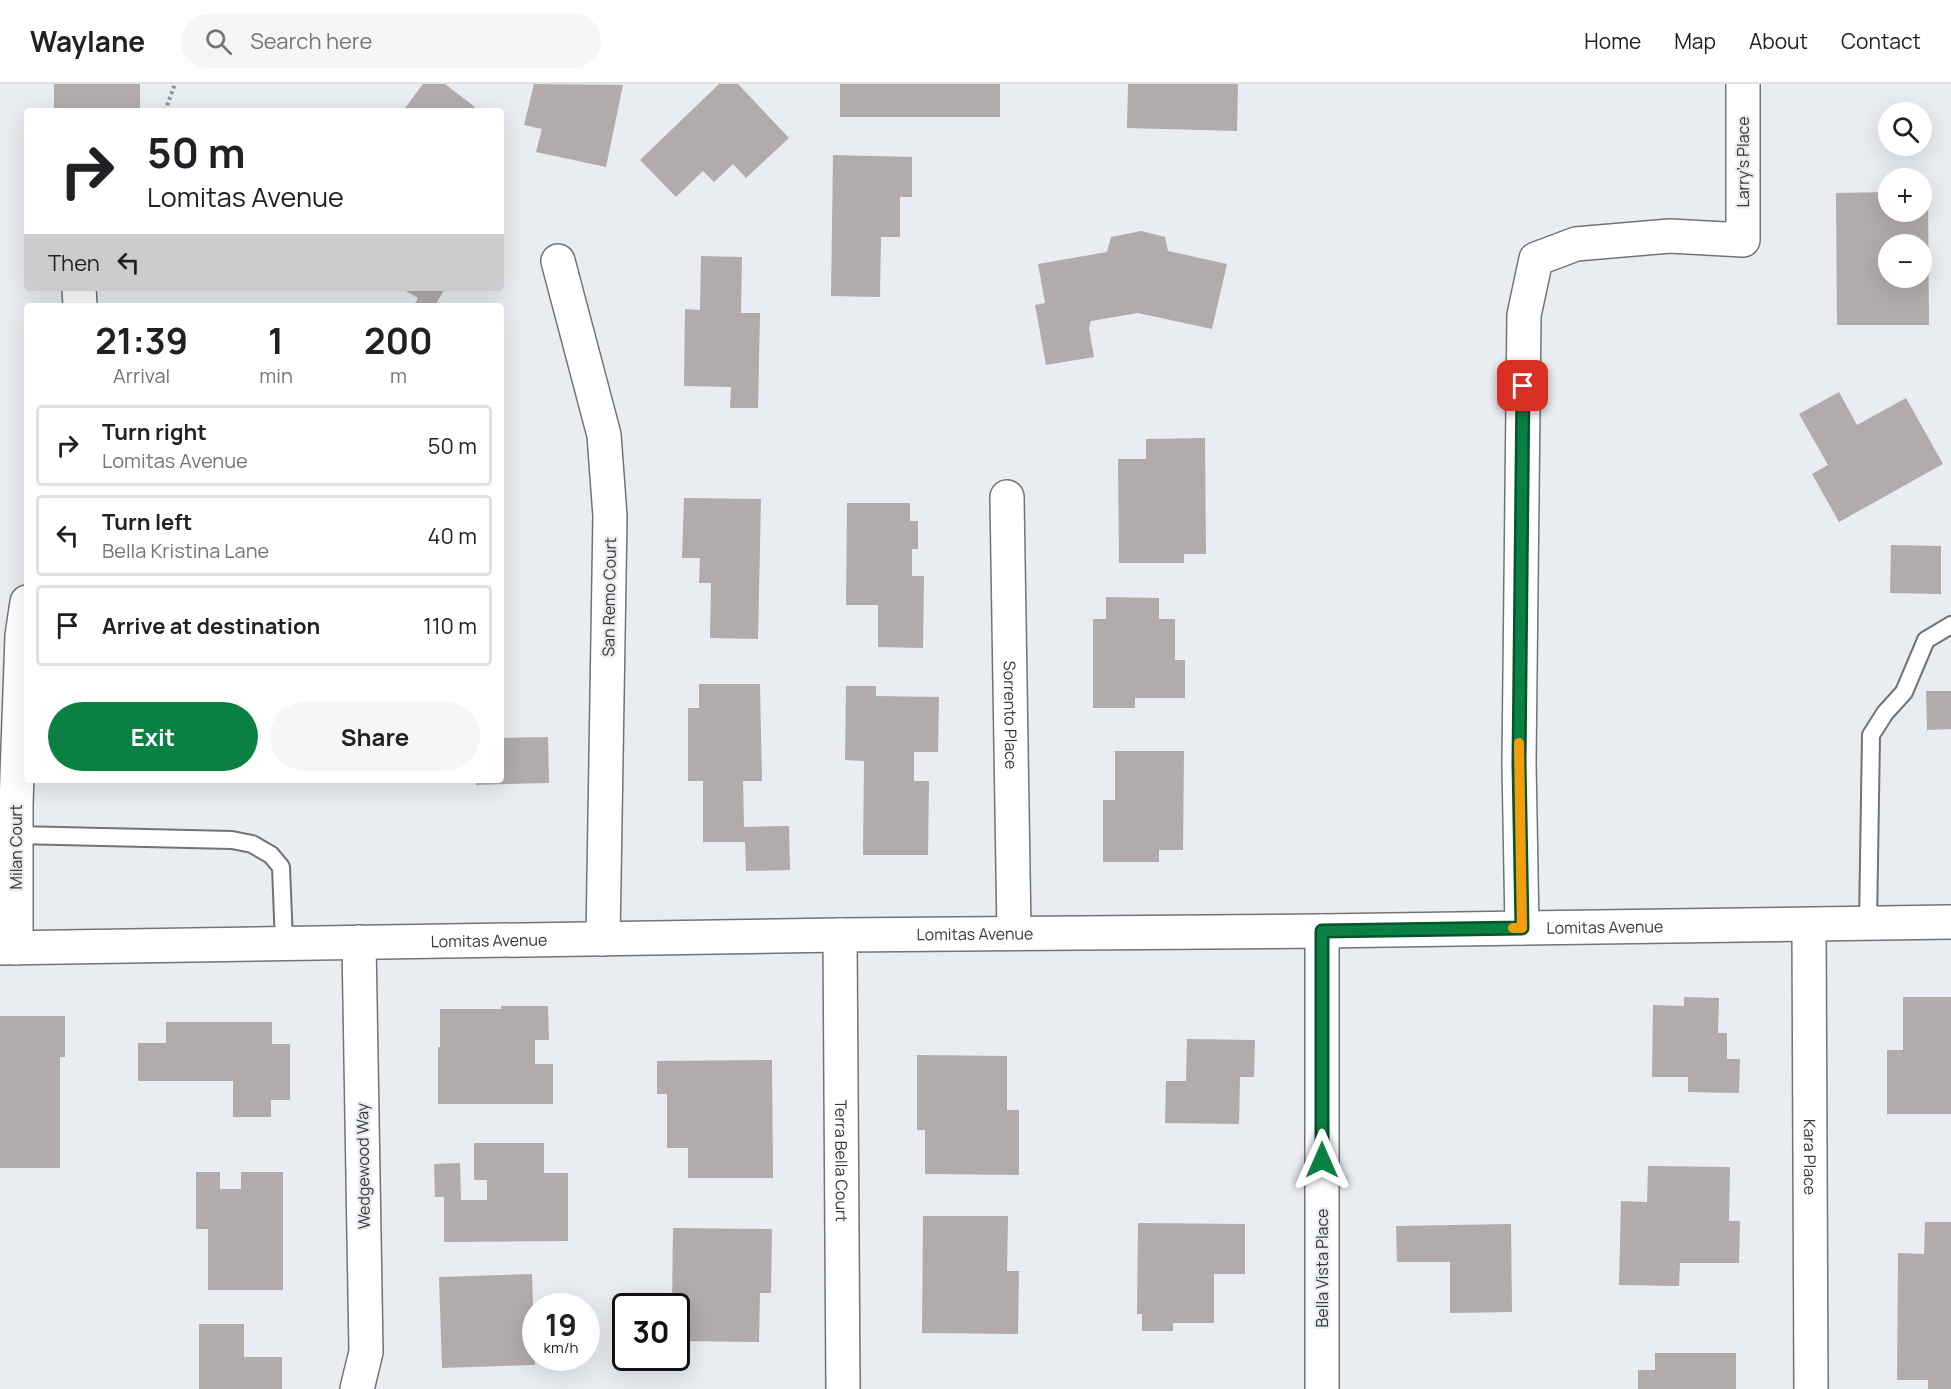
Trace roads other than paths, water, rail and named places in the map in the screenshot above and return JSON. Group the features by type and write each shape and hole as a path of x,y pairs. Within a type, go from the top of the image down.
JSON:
{"street":[{"name":"Larry's Place","path":"1522,928 1519,763 1524,315 1536,259 1576,244 1670,236 1743,240 1743,84"},
{"name":"San Remo Court","path":"558,261 604,435 610,516 603,939"},
{"name":"Sorrento Place","path":"1006,497 1014,933"},
{"name":"Milan Court","path":"8,948 16,835 24,622"},
{"name":"Lomitas Avenue","path":"8,948 840,934 1322,931 1951,922"},
{"name":"Kara Place","path":"1809,925 1811,1389"},
{"name":"Bella Vista Place","path":"1322,931 1322,1389"},
{"name":"Terra Bella Court","path":"840,934 843,1389"},
{"name":"Wedgewood Way","path":"357,1389 366,1352 359,942"}],"lane":[{"path":"1868,924 1871,735 1885,713 1904,692 1926,640 1951,625"},
{"path":"16,835 232,840 252,843 271,855 281,867 284,943"}]}
